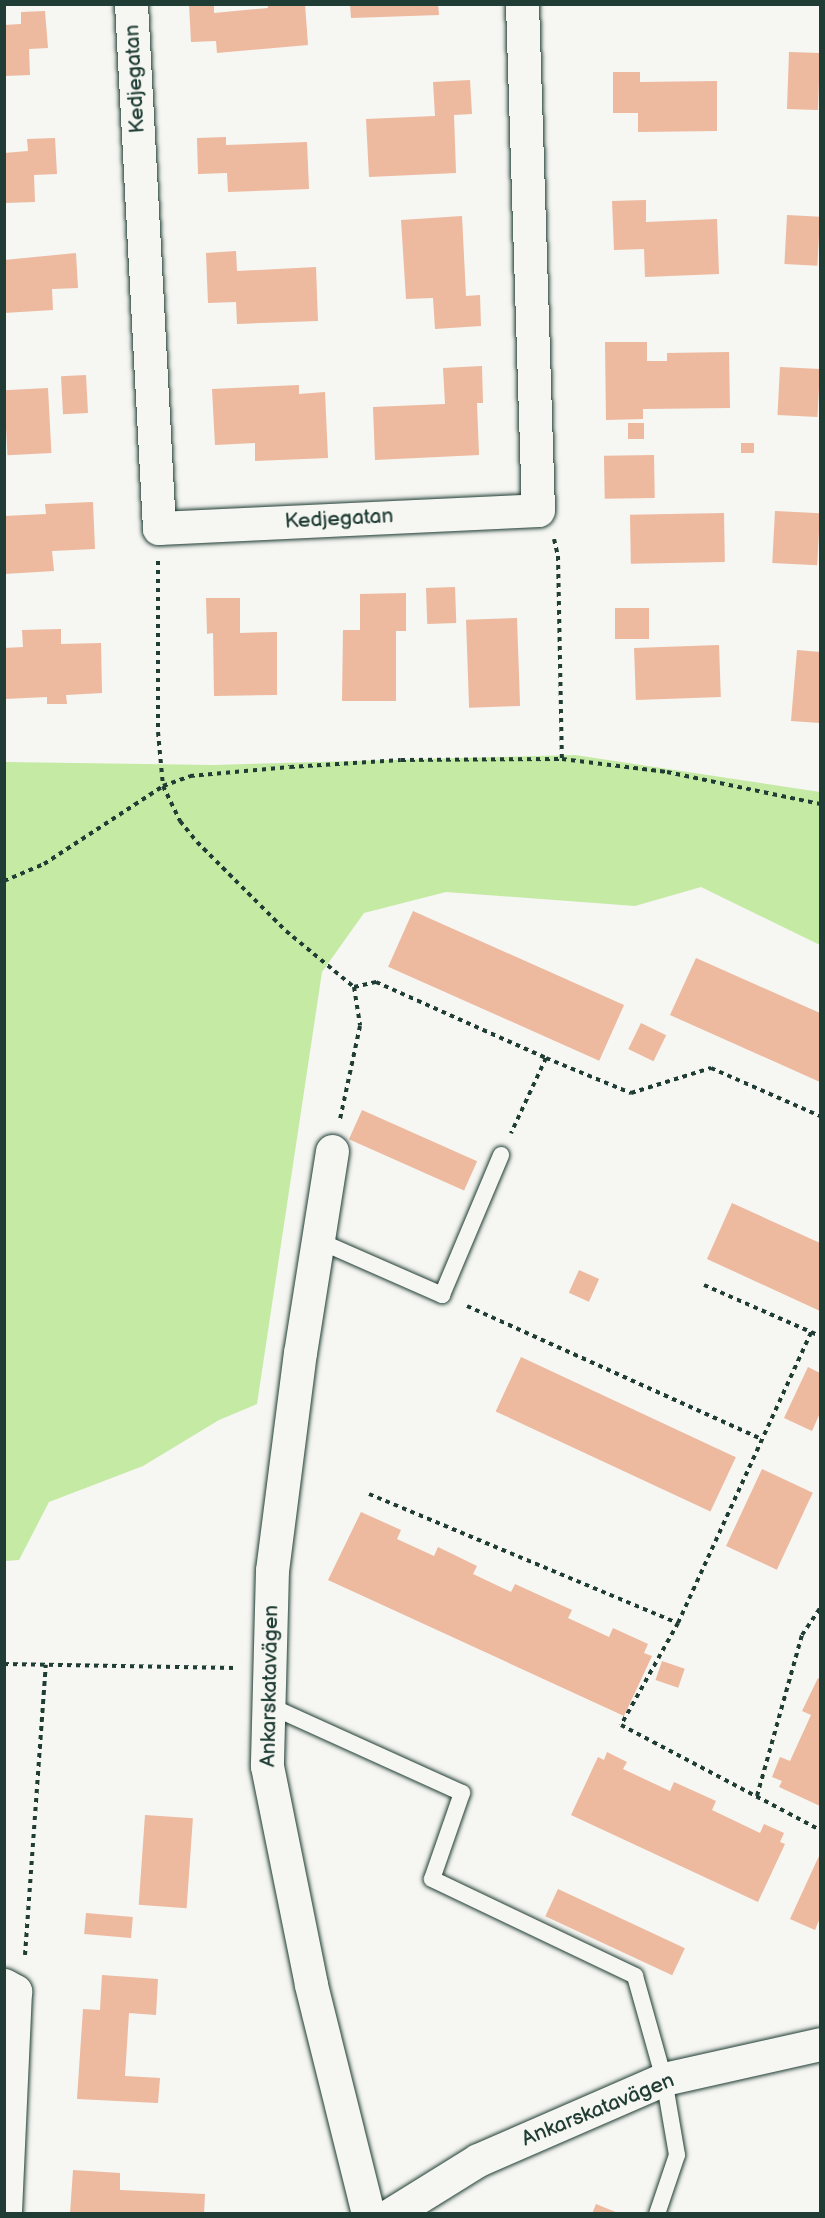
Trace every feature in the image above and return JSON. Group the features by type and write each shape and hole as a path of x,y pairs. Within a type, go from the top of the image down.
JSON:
{"street":[{"name":"Kedjegatan","path":"131,4 159,528 538,510"},
{"path":"522,4 538,510"},
{"name":"Ankarskatavägen","path":"332,1151 317,1240 272,1570 267,1766 311,1985 368,2214"},
{"path":"5,2214 10,1988"},
{"name":"Ankarskatavägen","path":"391,2214 478,2160 664,2079 820,2044"}],"lane":[{"path":"317,1240 442,1294 501,1155"},
{"path":"268,1705 462,1793 432,1879 635,1976 664,2079 677,2155 657,2214"}],"path":[{"path":"538,510 549,528 558,556 562,759"},
{"path":"159,528 158,732 163,786 180,821 197,842 286,931 354,987 360,1026 332,1151"},
{"path":"4,881 44,864 163,786 190,776 401,760 562,759 667,772 820,804"},
{"path":"354,987 376,982 546,1058 631,1093 711,1068 820,1116"},
{"path":"501,1155 546,1058"},
{"path":"704,1285 820,1336"},
{"path":"442,1294 762,1439"},
{"path":"811,1332 678,1623 621,1725 820,1830"},
{"path":"369,1494 678,1623"},
{"path":"757,1796 802,1635 820,1608"},
{"path":"4,1664 270,1669"},
{"path":"10,1988 28,1941 46,1665"}],"green space":[{"path":"575,755 820,792 820,945 701,887 635,906 446,892 364,913 322,972 257,1404 219,1420 143,1466 49,1502 19,1560 5,1561 5,762 213,765"}],"building":[{"path":"189,4 214,4 214,13 268,8 267,4 305,4 308,45 217,53 216,41 191,42"},
{"path":"350,4 438,4 439,15 351,18"},
{"path":"45,11 48,48 29,49 30,75 4,76 4,25 21,24 21,12"},
{"path":"789,52 820,53 818,110 787,109"},
{"path":"613,72 640,72 640,82 717,81 717,131 638,132 638,113 613,113"},
{"path":"470,80 472,114 454,115 456,173 369,177 366,119 435,116 433,82"},
{"path":"226,137 226,145 307,142 309,189 228,192 227,173 198,174 197,138"},
{"path":"55,138 57,174 34,175 35,202 4,203 4,153 28,151 27,139"},
{"path":"646,200 646,222 717,219 719,274 645,277 644,249 614,250 612,201"},
{"path":"787,215 820,217 817,266 784,264"},
{"path":"462,216 466,296 480,295 481,326 435,329 433,298 406,299 401,220"},
{"path":"236,251 237,271 316,267 318,321 237,324 236,302 208,303 206,253"},
{"path":"76,253 78,288 52,289 53,310 4,313 4,260"},
{"path":"605,342 647,342 647,361 667,361 667,353 729,352 730,408 643,409 643,419 606,420"},
{"path":"482,366 483,403 477,403 479,455 375,460 373,407 445,404 443,368"},
{"path":"780,367 820,369 817,417 777,415"},
{"path":"86,375 88,413 63,414 61,376"},
{"path":"299,385 299,394 325,392 328,458 255,461 255,443 215,445 212,389"},
{"path":"48,388 51,453 7,455 4,390"},
{"path":"628,423 644,423 644,439 628,439"},
{"path":"741,443 754,443 754,453 741,453"},
{"path":"654,455 655,498 605,499 604,456"},
{"path":"93,502 95,549 52,551 54,571 4,574 4,516 46,514 45,504"},
{"path":"775,511 820,513 817,565 772,563"},
{"path":"724,513 725,562 631,564 630,515"},
{"path":"455,587 456,623 427,624 426,588"},
{"path":"406,593 406,631 396,631 396,701 342,701 343,630 360,630 360,594"},
{"path":"206,598 240,598 240,633 277,632 277,695 214,696 213,633 207,634"},
{"path":"615,608 649,608 649,639 615,639"},
{"path":"517,618 520,706 469,708 466,620"},
{"path":"61,629 61,644 101,643 102,693 66,695 67,704 47,704 47,697 4,699 4,648 23,647 22,630"},
{"path":"719,645 721,697 636,700 634,648"},
{"path":"797,650 820,652 820,723 791,721"},
{"path":"413,911 624,1005 599,1061 388,967"},
{"path":"696,958 820,1013 820,1082 670,1015"},
{"path":"641,1023 666,1035 653,1061 628,1049"},
{"path":"362,1110 477,1161 464,1190 349,1139"},
{"path":"732,1203 820,1243 820,1311 707,1259"},
{"path":"579,1270 599,1279 589,1302 569,1293"},
{"path":"521,1357 736,1457 710,1512 496,1411"},
{"path":"808,1367 820,1373 820,1413 812,1431 784,1418"},
{"path":"762,1469 813,1493 777,1570 726,1546"},
{"path":"361,1512 401,1530 397,1539 434,1556 438,1547 477,1566 473,1574 511,1592 515,1584 572,1610 568,1618 609,1637 613,1628 648,1644 644,1653 652,1656 624,1716 328,1580"},
{"path":"662,1661 685,1669 678,1688 655,1680"},
{"path":"818,1678 820,1679 820,1806 779,1787 782,1781 772,1777 780,1757 790,1761 811,1715 802,1711"},
{"path":"607,1752 627,1762 623,1769 670,1791 674,1782 716,1801 712,1810 760,1833 764,1824 784,1833 780,1842 785,1844 758,1902 571,1815 598,1757 604,1760"},
{"path":"145,1815 193,1818 187,1908 139,1905"},
{"path":"819,1856 820,1918 815,1930 790,1919"},
{"path":"558,1889 685,1948 672,1975 545,1916"},
{"path":"86,1913 133,1917 131,1938 84,1934"},
{"path":"102,1975 158,1979 156,2015 129,2013 125,2076 160,2078 158,2103 77,2099 83,2009 100,2010"},
{"path":"73,2170 120,2173 120,2190 205,2194 204,2214 70,2214"},
{"path":"596,2204 618,2213 618,2214 592,2214"}]}
